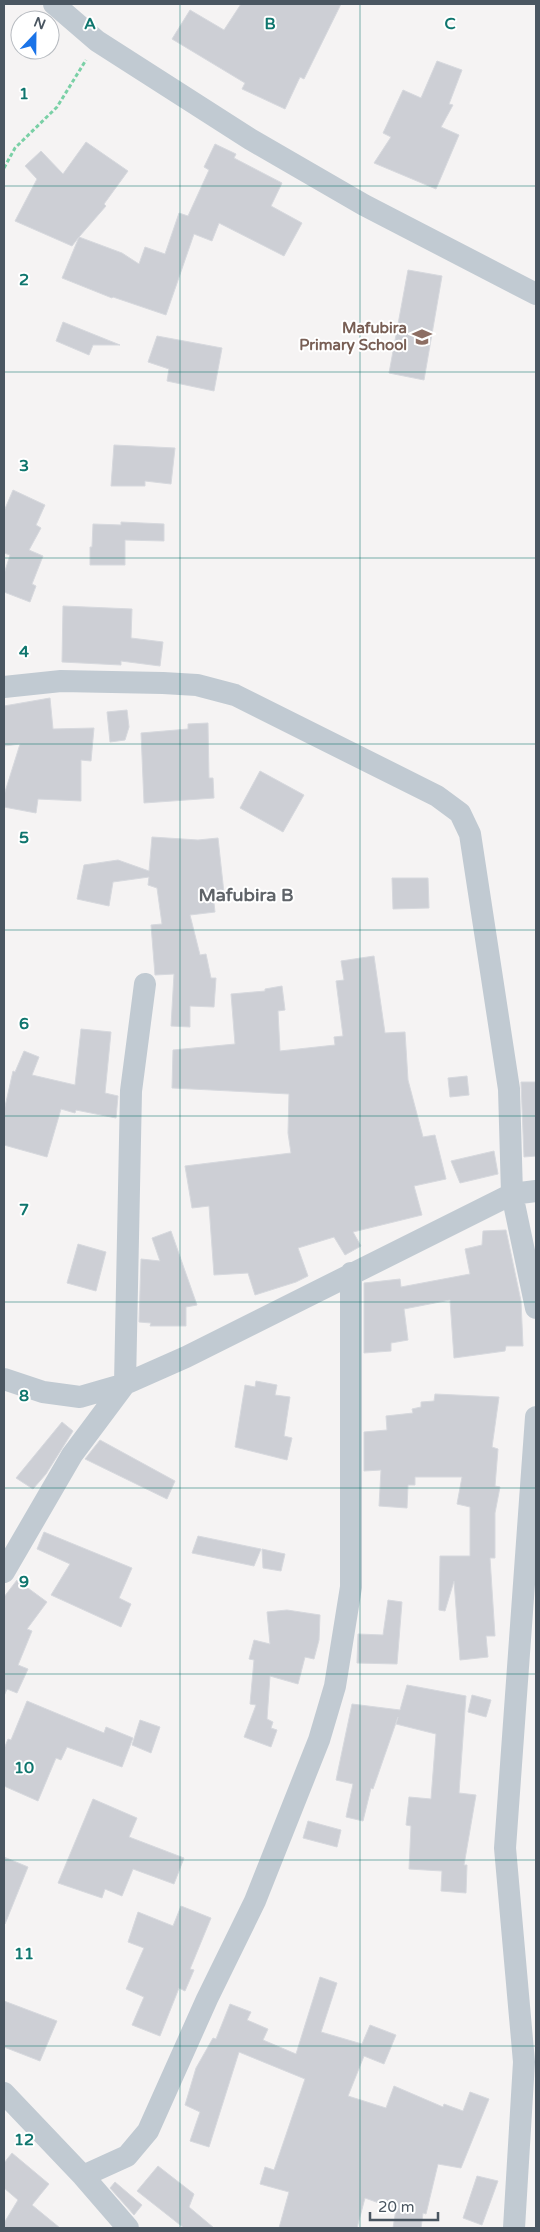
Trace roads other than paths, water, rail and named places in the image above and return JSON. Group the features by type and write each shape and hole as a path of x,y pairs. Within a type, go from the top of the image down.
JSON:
{"street":[{"path":"54,4 97,41 250,139 364,205 536,294"},
{"path":"4,687 61,681 163,683 197,685 236,694 437,796 460,813 470,834 478,874 509,1090 512,1194 536,1308"},
{"path":"4,1572 72,1455 124,1384 131,1091 145,984"},
{"path":"4,1379 43,1392 80,1397 124,1384 186,1357 512,1194 536,1191"},
{"path":"83,2176 127,2156 148,2131 207,1999 255,1901 319,1740 335,1686 351,1587 351,1273"},
{"path":"514,2228 524,2062 505,1848 536,1416"},
{"path":"4,2093 83,2176 128,2228"}],"place":[{"name":"Mafubira Primary School","path":"422,337"}],"district":[{"name":"Mafubira B","path":"246,895"}]}
